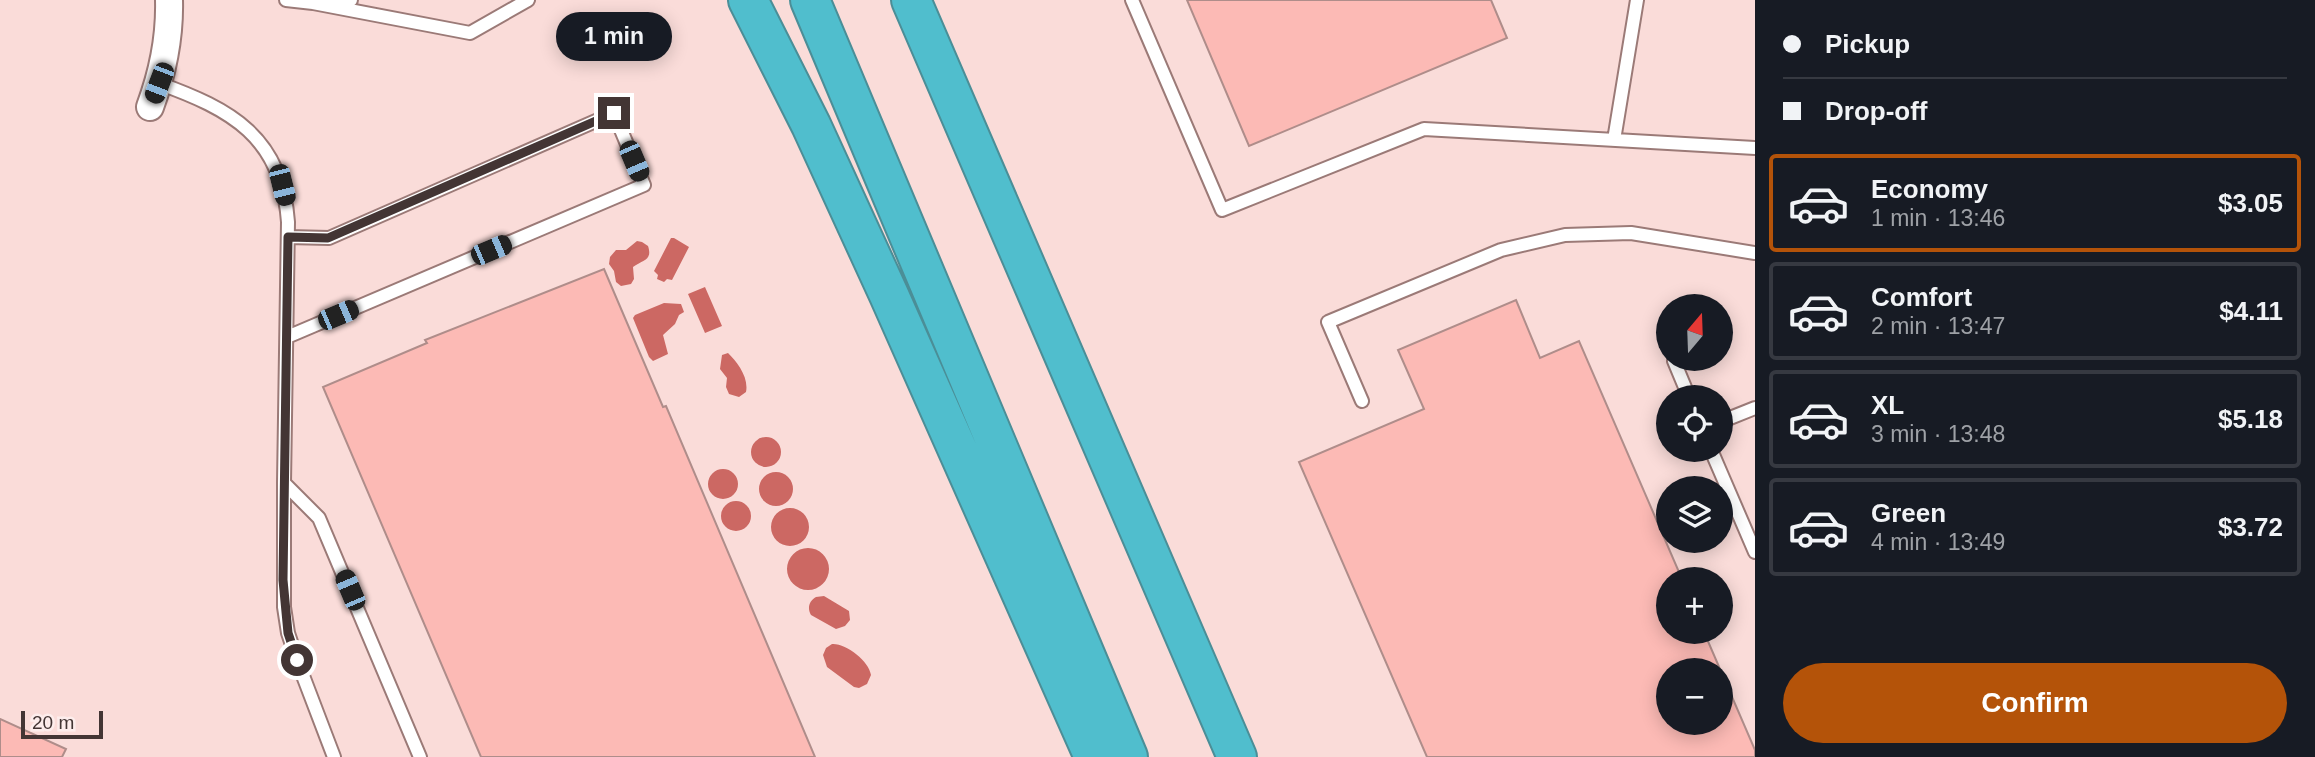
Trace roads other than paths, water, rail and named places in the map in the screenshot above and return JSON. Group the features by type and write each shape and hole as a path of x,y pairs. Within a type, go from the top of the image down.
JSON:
{"highway":[{"path":"748,0 811,125 889,295 1094,757"},
{"path":"810,0 1128,757"},
{"path":"911,0 1237,757"}],"street":[{"path":"154,95 168,39 169,0"}],"lane":[{"path":"286,0 470,33 528,0"},
{"path":"313,3 351,0"},
{"path":"1132,0 1222,210 1424,129 1755,148"},
{"path":"1614,140 1637,0"},
{"path":"154,95 211,103 242,125 265,148 282,185 287,205 288,237 283,580 288,633 334,757"},
{"path":"287,337 644,184 614,113 328,238 288,237"},
{"path":"1363,401 1328,322 1500,250 1565,235 1617,232 1755,253"},
{"path":"1733,417 1755,408"},
{"path":"1717,462 1755,552"},
{"path":"284,483 319,518 420,757"}]}
